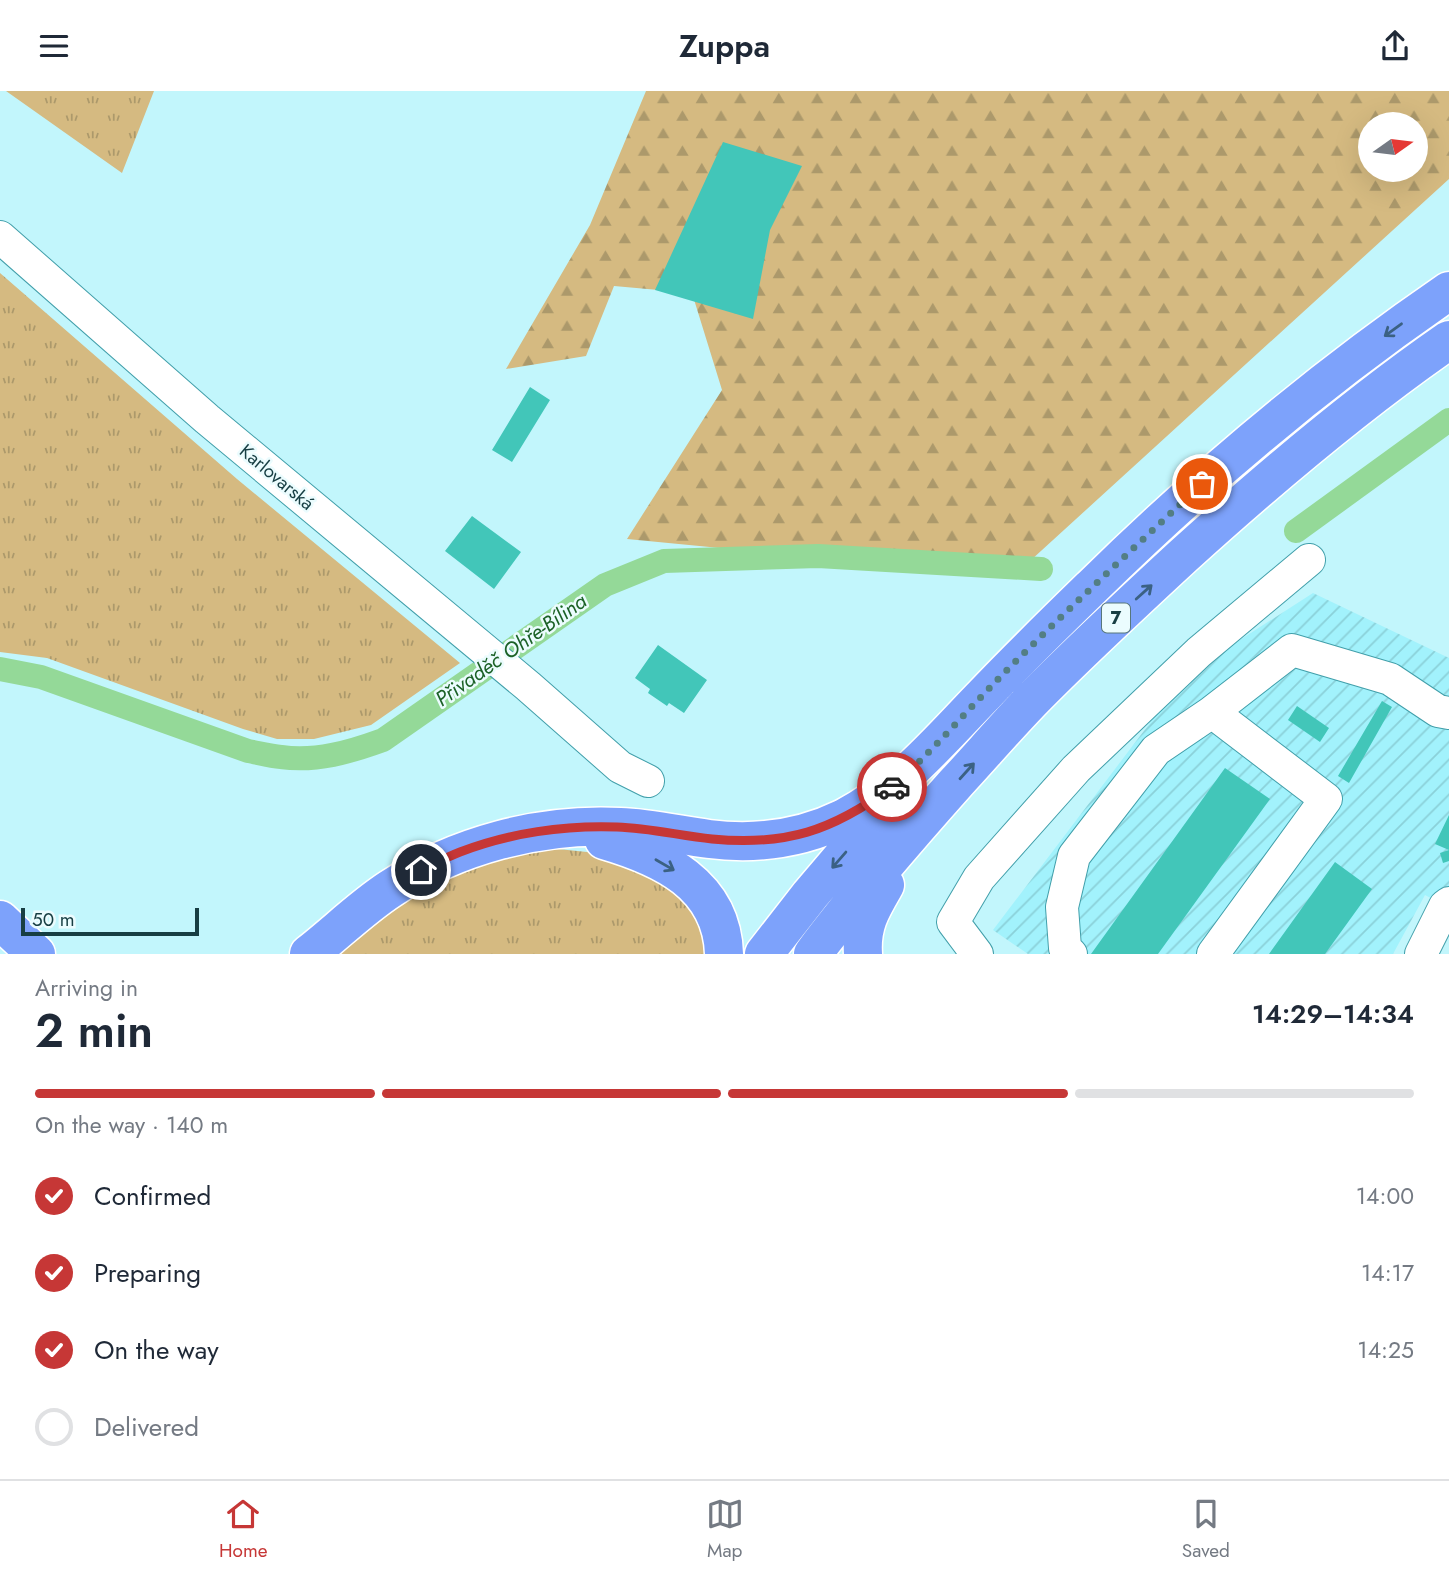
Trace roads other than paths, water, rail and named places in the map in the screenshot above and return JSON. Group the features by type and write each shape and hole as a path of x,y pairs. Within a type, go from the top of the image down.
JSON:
{"highway":[{"name":"7","path":"764,954 929,751 1100,579 1202,484 1304,399 1390,332 1449,291"},
{"name":"7","path":"813,954 921,822 1029,703 1128,606 1227,516 1328,430 1449,340"},
{"path":"320,948 362,909 391,888 460,852 529,833 569,828 619,827 743,841 768,841 797,836 846,817 869,803 891,788 929,751"},
{"path":"863,954 867,916 921,822"},
{"path":"529,833 590,836 649,855 673,869 688,879 712,906 721,931 724,954"},
{"path":"0,920 36,954"}],"street":[{"name":"Karlovarská","path":"0,237 207,419 528,686 620,767 648,781"},
{"path":"977,954 954,922 979,878 1076,769 1199,652 1309,561"},
{"path":"1071,954 1066,948 1062,907 1074,856 1156,751 1292,650 1390,679 1438,711 1449,713"},
{"path":"1212,712 1326,799 1213,954"},
{"path":"1421,954 1447,904"}],"waterway":[{"name":"Přivaděč Ohře-Bílina","path":"1296,531 1449,420"},
{"name":"Přivaděč Ohře-Bílina","path":"0,669 41,677 248,751 294,758 320,757 383,740 605,585 664,561 818,556 1041,569"}]}
